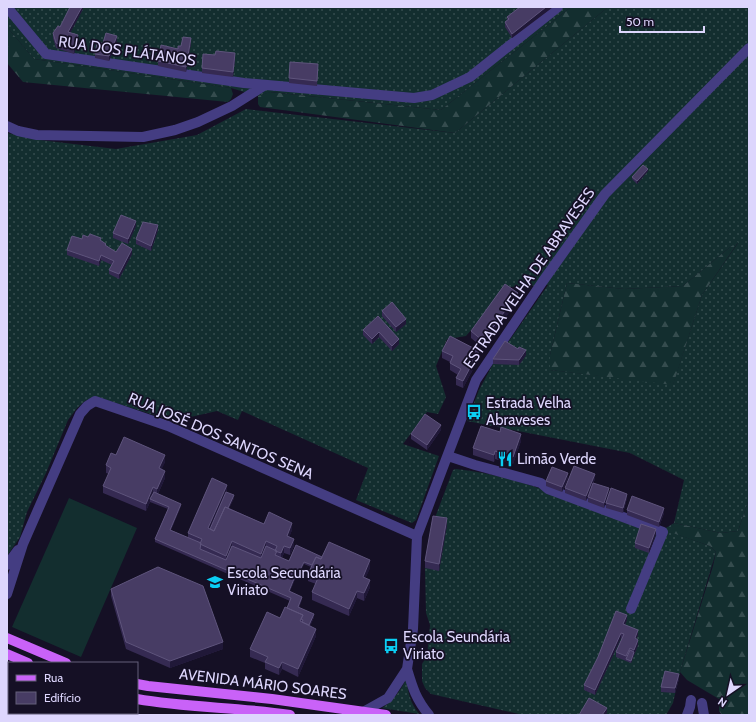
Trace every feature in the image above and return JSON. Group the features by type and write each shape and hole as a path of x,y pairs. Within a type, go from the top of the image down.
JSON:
{"main road":[{"path":"7,638 64,662"},
{"path":"7,654 26,662"},
{"name":"AVENIDA MÁRIO SOARES","path":"138,684 272,699 386,715"},
{"name":"AVENIDA MÁRIO SOARES","path":"138,699 163,703 264,711 290,715"}],"street":[{"name":"RUA DOS PLÁTANOS","path":"7,7 46,54 265,85 414,98 432,95 470,77 558,7"},
{"name":"ESTRADA VELHA DE ABRAVESES","path":"407,669 413,629 417,536 476,380 605,194 749,48"},
{"path":"7,126 37,135 143,137 175,130 198,122 232,106 265,85"},
{"name":"RUA JOSÉ DOS SANTOS SENA","path":"7,594 23,544 80,414 87,406 95,401 168,426 417,536"},
{"path":"448,456 541,483 548,489 662,532 631,610"},
{"name":"RUA JOSÉ DOS SANTOS SENA","path":"7,565 23,544"},
{"path":"363,712 388,698 407,669"},
{"path":"407,669 420,704 429,715"},
{"path":"687,715 691,700"},
{"path":"702,703 704,715"}],"green space":[{"path":"7,7 571,7 441,110 271,92 258,96 231,88 34,59 7,27"},
{"path":"571,7 608,7 455,133 260,107 258,104 258,96 270,92 441,110"},
{"path":"608,7 749,7 749,499 738,531 721,533 674,523 684,480 630,453 467,421 479,390 493,364 548,285 508,287 466,336 447,339 436,366 446,397 438,414 427,412 403,444 439,456 416,520 412,523 356,500 368,468 242,411 238,420 217,411 173,421 100,398 91,398 77,408 68,420 46,473 27,512 20,537 7,556 7,133 40,140 116,149 197,135 246,109 455,133","holes":["738,243 702,295 673,384 550,370 550,355 567,283 624,289 683,286 729,248"]},
{"path":"7,27 34,59 231,88 233,94 228,102 23,82 7,63"},
{"path":"739,241 702,295 673,385 550,370 550,355 567,283 624,289 683,286"},
{"path":"456,469 478,472 522,483 565,497 628,521 641,529 650,553 656,534 674,523 671,532 710,546 716,552 680,672 673,703 666,715 523,715 431,694 425,688 422,681 422,664 427,656 430,625 426,613 425,568 433,523 453,470"},
{"path":"69,498 137,528 81,657 12,627"},
{"path":"749,499 749,715 722,715 719,711 719,699 687,680 680,672 716,552 710,546 670,532 674,523 721,533 738,531"},
{"path":"407,677 410,696 413,705 419,714 382,708 397,694"}],"building":[{"path":"70,7 82,7 68,32 78,35 74,49 56,43 53,33 58,26 60,27"},
{"path":"520,7 546,7 512,34 505,22 509,19 507,17"},
{"path":"106,33 117,36 109,56 95,54 97,43 103,43"},
{"path":"183,37 191,38 186,67 158,61 161,45 178,49 178,46 181,46"},
{"path":"216,51 235,53 233,72 202,68 203,54 215,55"},
{"path":"290,62 318,64 317,81 289,78"},
{"path":"643,165 648,169 637,181 632,177"},
{"path":"121,215 136,221 128,239 113,233"},
{"path":"143,222 158,225 151,246 136,239"},
{"path":"90,234 101,238 100,240 106,244 105,245 116,252 122,243 132,249 119,274 109,270 114,261 101,255 99,261 67,250 72,236 82,239 83,235 88,237"},
{"path":"505,284 518,293 483,341 471,331"},
{"path":"392,302 406,319 396,327 382,311"},
{"path":"378,316 399,339 392,346 379,332 372,339 363,330"},
{"path":"450,336 479,351 463,381 456,378 461,369 450,363 453,356 442,351"},
{"path":"505,341 518,349 519,347 526,350 519,360 493,359"},
{"path":"425,414 441,425 427,445 411,434"},
{"path":"481,426 500,432 501,427 521,434 513,457 495,451 494,455 473,448"},
{"path":"124,437 165,455 159,468 165,471 157,489 153,487 146,504 103,486 111,468 106,465 111,453 116,455"},
{"path":"574,466 595,474 586,496 565,488"},
{"path":"552,467 568,473 562,487 546,481"},
{"path":"212,478 227,485 208,528 214,531 225,507 264,524 269,512 292,523 287,536 294,539 290,548 284,546 281,553 275,551 277,546 266,541 261,554 232,541 226,556 200,544 202,539 188,533"},
{"path":"593,483 609,488 604,503 588,497"},
{"path":"611,488 627,494 623,508 606,503"},
{"path":"154,492 181,504 170,530 201,543 200,549 226,560 232,546 261,558 266,546 277,551 275,555 289,561 296,545 322,557 321,559 316,557 312,565 304,562 300,570 298,569 289,591 302,597 298,607 314,614 309,625 302,622 303,620 301,619 303,615 287,608 291,598 155,539 169,507 150,499"},
{"path":"226,492 234,495 228,508 225,507 214,531 210,529"},
{"path":"632,496 664,508 659,522 627,510"},
{"path":"433,516 447,518 439,564 425,561"},
{"path":"641,524 656,529 649,548 635,543"},
{"path":"329,542 370,560 363,577 370,580 364,593 357,591 349,609 312,592 318,578 308,574 316,557 321,559"},
{"path":"158,567 203,586 223,642 170,661 126,642 111,589"},
{"path":"285,607 303,615 300,621 316,629 298,669 282,662 279,668 265,662 268,657 250,649 267,612 280,618"},
{"path":"616,611 627,615 623,624 638,630 635,638 638,640 634,650 630,648 626,656 616,652 624,634 621,633 595,690 584,685 598,657"},
{"path":"630,650 634,652 631,661 626,659"},
{"path":"665,671 679,674 675,688 661,687"},
{"path":"7,698 8,714 45,715 7,715"},
{"path":"589,698 607,708 602,715 579,715"}],"place":[{"name":"Estrada Velha Abraveses","path":"474,412"},
{"name":"Limão Verde","path":"505,459"},
{"name":"Escola Secundária Viriato","path":"215,582"},
{"name":"Escola Seundária Viriato","path":"391,646"}]}
